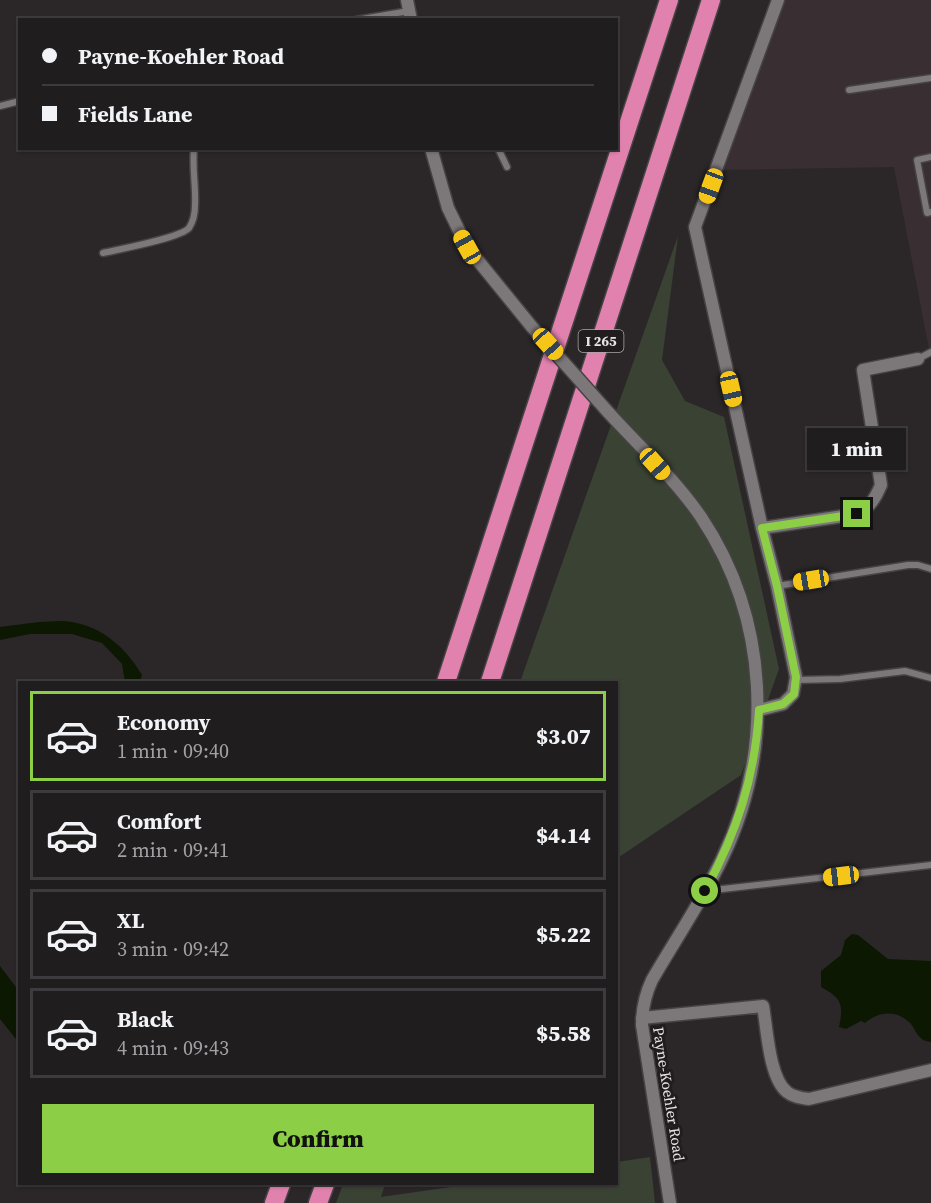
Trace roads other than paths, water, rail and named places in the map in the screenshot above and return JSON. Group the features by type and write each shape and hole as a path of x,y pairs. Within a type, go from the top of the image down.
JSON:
{"highway":[{"name":"I 265","path":"446,681 668,0"},
{"name":"I 265","path":"490,681 711,0"},
{"path":"669,132 718,0"},
{"path":"274,1203 281,1185"},
{"path":"318,1203 325,1185"}],"street":[{"path":"759,710 783,704 794,694 795,680 777,586 762,528 696,228 778,0"},
{"name":"Payne-Koehler Road","path":"432,150 448,208 467,247 532,327 687,498 724,556 748,620 756,664 759,710 755,755 739,819 722,860 652,980 646,994 642,1017 670,1203"},
{"path":"762,528 857,514 867,509 875,499 881,485 862,370 918,359"},
{"path":"642,1017 763,1006 774,1072 781,1086 788,1093 797,1097 809,1099 931,1070"}],"lane":[{"path":"367,18 409,10"},
{"path":"849,90 931,78"},
{"path":"0,104 18,101"},
{"path":"103,253 175,236 188,229 195,208 192,164 194,150"},
{"path":"499,150 507,167"},
{"path":"931,157 917,160 927,213 931,212"},
{"path":"918,359 931,352"},
{"path":"777,586 908,565 931,569"},
{"path":"795,680 840,679 905,671 931,678"},
{"path":"705,891 931,865"}]}
